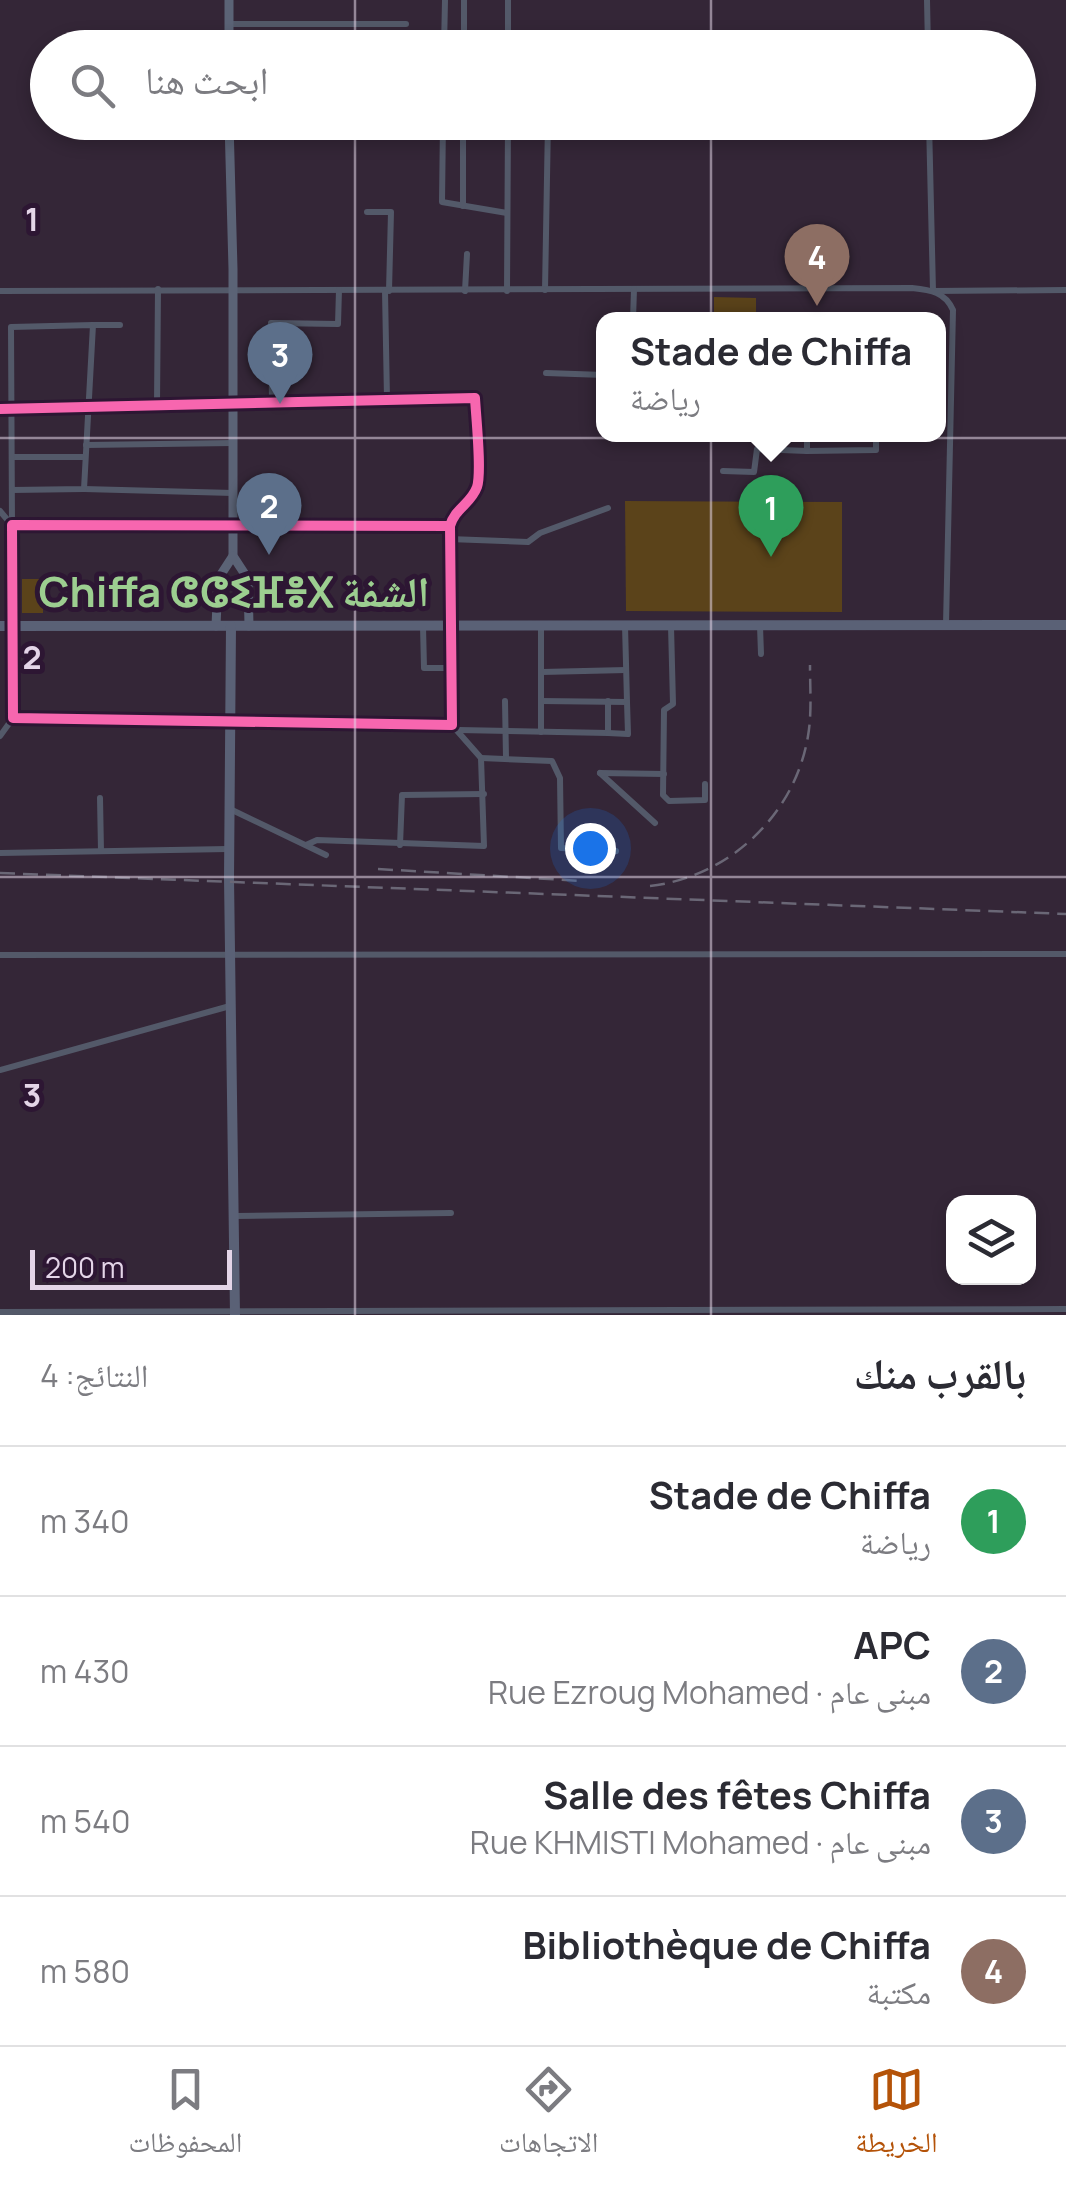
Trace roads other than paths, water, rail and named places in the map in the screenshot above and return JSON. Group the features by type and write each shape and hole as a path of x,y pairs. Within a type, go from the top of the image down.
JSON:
{"main road":[{"path":"229,0 229,30"},
{"path":"229,140 233,556 248,579 249,626"},
{"path":"216,626 218,579 233,556"},
{"path":"0,626 1066,625"},
{"path":"232,626 234,1313"}],"street":[{"path":"444,0 444,30"},
{"path":"464,0 464,30"},
{"path":"508,0 508,30"},
{"path":"926,0 927,30"},
{"path":"229,24 406,24"},
{"path":"443,140 442,202 507,213"},
{"path":"463,206 464,140"},
{"path":"507,291 508,140"},
{"path":"545,290 548,140"},
{"path":"929,140 932,290"},
{"path":"366,212 390,212 386,400"},
{"path":"465,290 467,254"},
{"path":"157,403 158,289"},
{"path":"633,312 634,289"},
{"path":"272,403 271,324 338,324 339,290"},
{"path":"932,290 948,298 953,310 946,625"},
{"path":"0,291 1066,290"},
{"path":"0,736 13,718 11,327 120,325"},
{"path":"84,489 92,326"},
{"path":"946,332 953,332"},
{"path":"546,373 596,375"},
{"path":"0,409 475,398 478,485 467,502 459,506 450,526 450,626 455,727 481,758 484,846 317,840 306,845"},
{"path":"807,442 807,451"},
{"path":"723,471 754,472 757,450 876,450 876,442"},
{"path":"86,445 234,444"},
{"path":"12,456 85,458"},
{"path":"12,490 233,493"},
{"path":"450,540 528,542 540,532 608,508"},
{"path":"0,512 12,525 450,526"},
{"path":"423,625 424,668 451,668"},
{"path":"541,732 542,625"},
{"path":"13,718 232,720 628,734 626,625"},
{"path":"671,625 673,704 664,710 663,795 670,800 705,800 705,784"},
{"path":"760,625 761,654"},
{"path":"542,672 626,670"},
{"path":"505,701 506,758"},
{"path":"541,701 627,702"},
{"path":"608,701 608,733"},
{"path":"481,758 552,760 560,778 561,848 616,851"},
{"path":"655,823 600,772 664,774"},
{"path":"400,845 402,794 484,794"},
{"path":"100,798 101,852"},
{"path":"230,809 326,855"},
{"path":"0,853 230,849"},
{"path":"0,955 1066,954"},
{"path":"0,1070 231,1006"},
{"path":"234,1216 451,1213"},
{"path":"0,1312 939,1312 1066,1308"}],"railway":[{"path":"650,886 706,870 754,837 773,816 801,765 808,736 810,665"},
{"path":"378,869 582,881"},
{"path":"0,873 1066,914"}],"place":[{"name":"Bibliothèque de Chiffa","path":"817,306"},
{"name":"Salle des fêtes Chiffa","path":"280,404"},
{"name":"APC","path":"269,555"},
{"name":"Stade de Chiffa","path":"771,557"}],"district":[{"name":"Chiffa ⵛⵛⵉⴼⴻⵝ الشفة","path":"234,591"}]}
